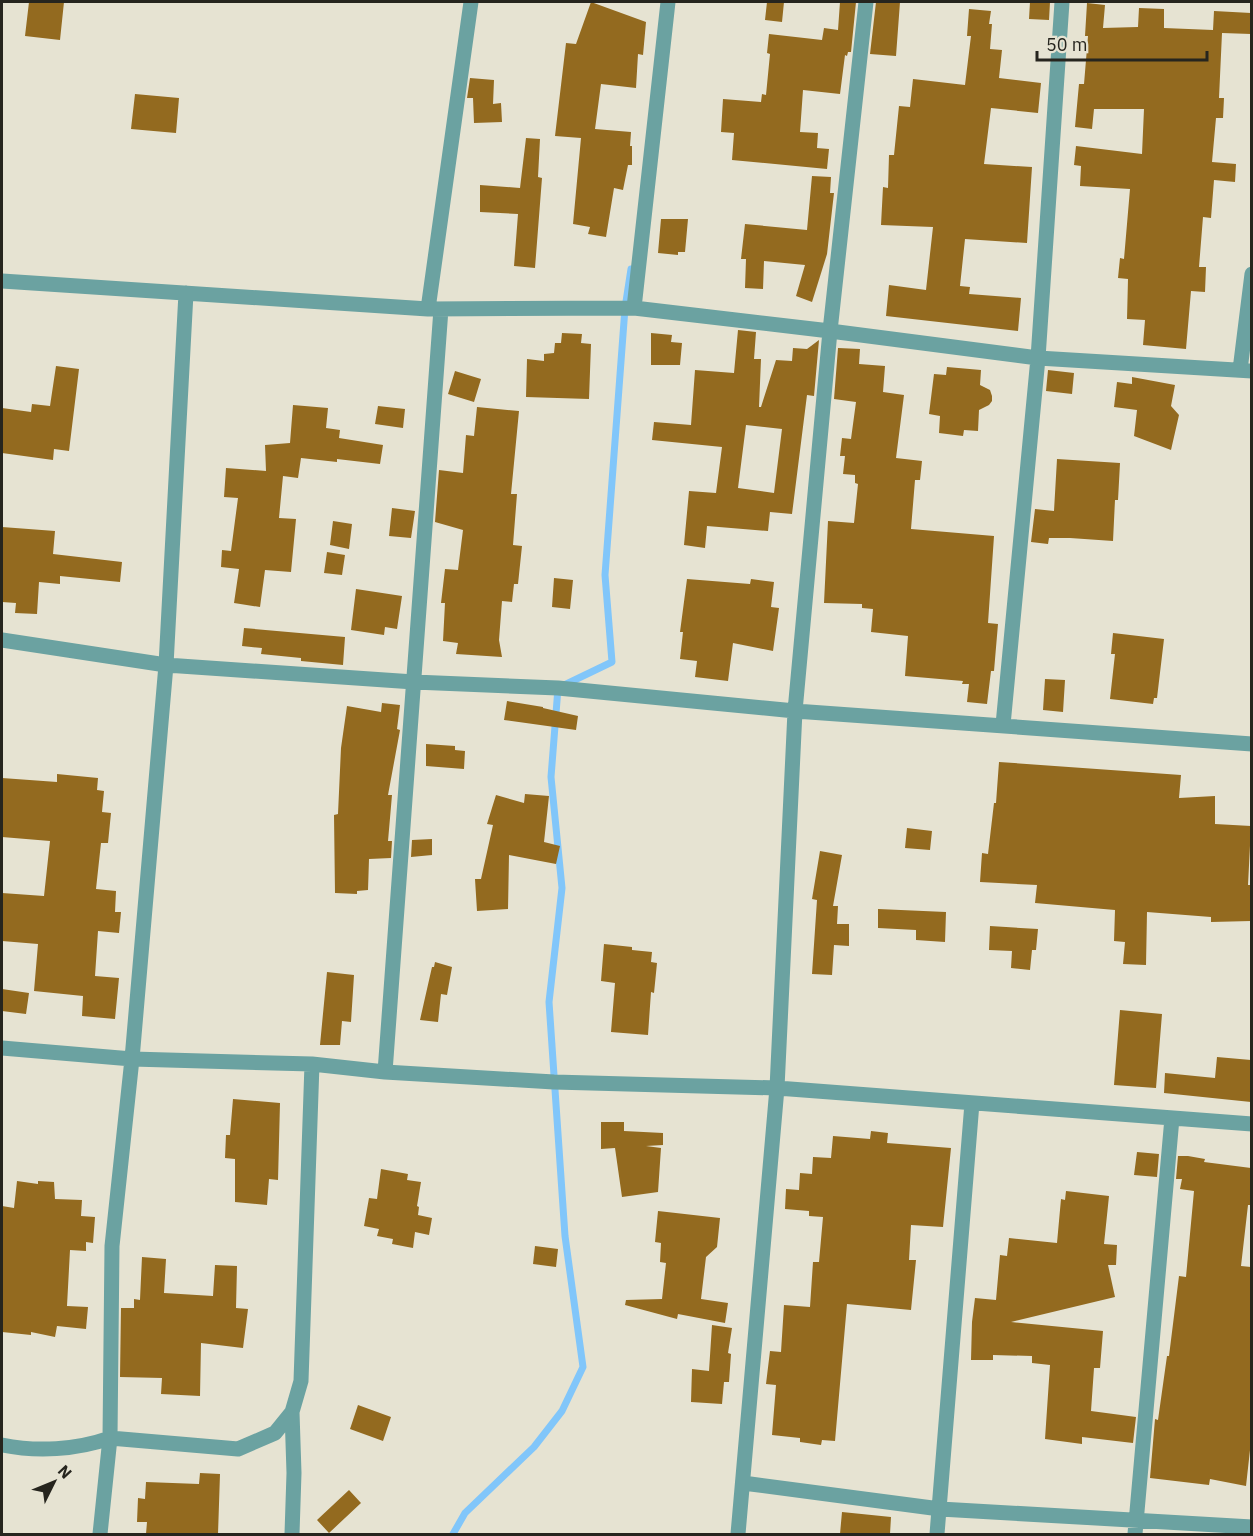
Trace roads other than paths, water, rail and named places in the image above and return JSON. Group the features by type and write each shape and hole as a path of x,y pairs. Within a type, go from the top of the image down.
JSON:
{"street":[{"path":"385,1072 414,682 434,309 471,2"},
{"path":"634,308 668,2"},
{"path":"738,1534 777,1088 795,711 830,331 866,2"},
{"path":"1003,725 1038,358 1062,2"},
{"path":"2,281 434,309 634,308 1038,358 1246,370 1251,274"},
{"path":"100,1534 110,1438 112,1246 132,1059 166,665 186,293"},
{"path":"2,640 166,665 414,682 558,688 795,711 1251,744"},
{"path":"2,1048 132,1059 312,1064 385,1072 554,1082 777,1088 1251,1124"},
{"path":"292,1534 294,1473 292,1412 302,1381 312,1064"},
{"path":"937,1534 972,1103"},
{"path":"1136,1528 1173,1119"},
{"path":"2,1445 25,1449 56,1448 110,1438 238,1449 275,1433 292,1412"},
{"path":"742,1483 940,1509 1136,1528 1251,1527"}],"waterway":[{"path":"453,1534 465,1513 534,1447 562,1411 583,1367 565,1236 549,1002 562,888 551,777 558,688 612,662 605,575 625,308 631,269"}]}
